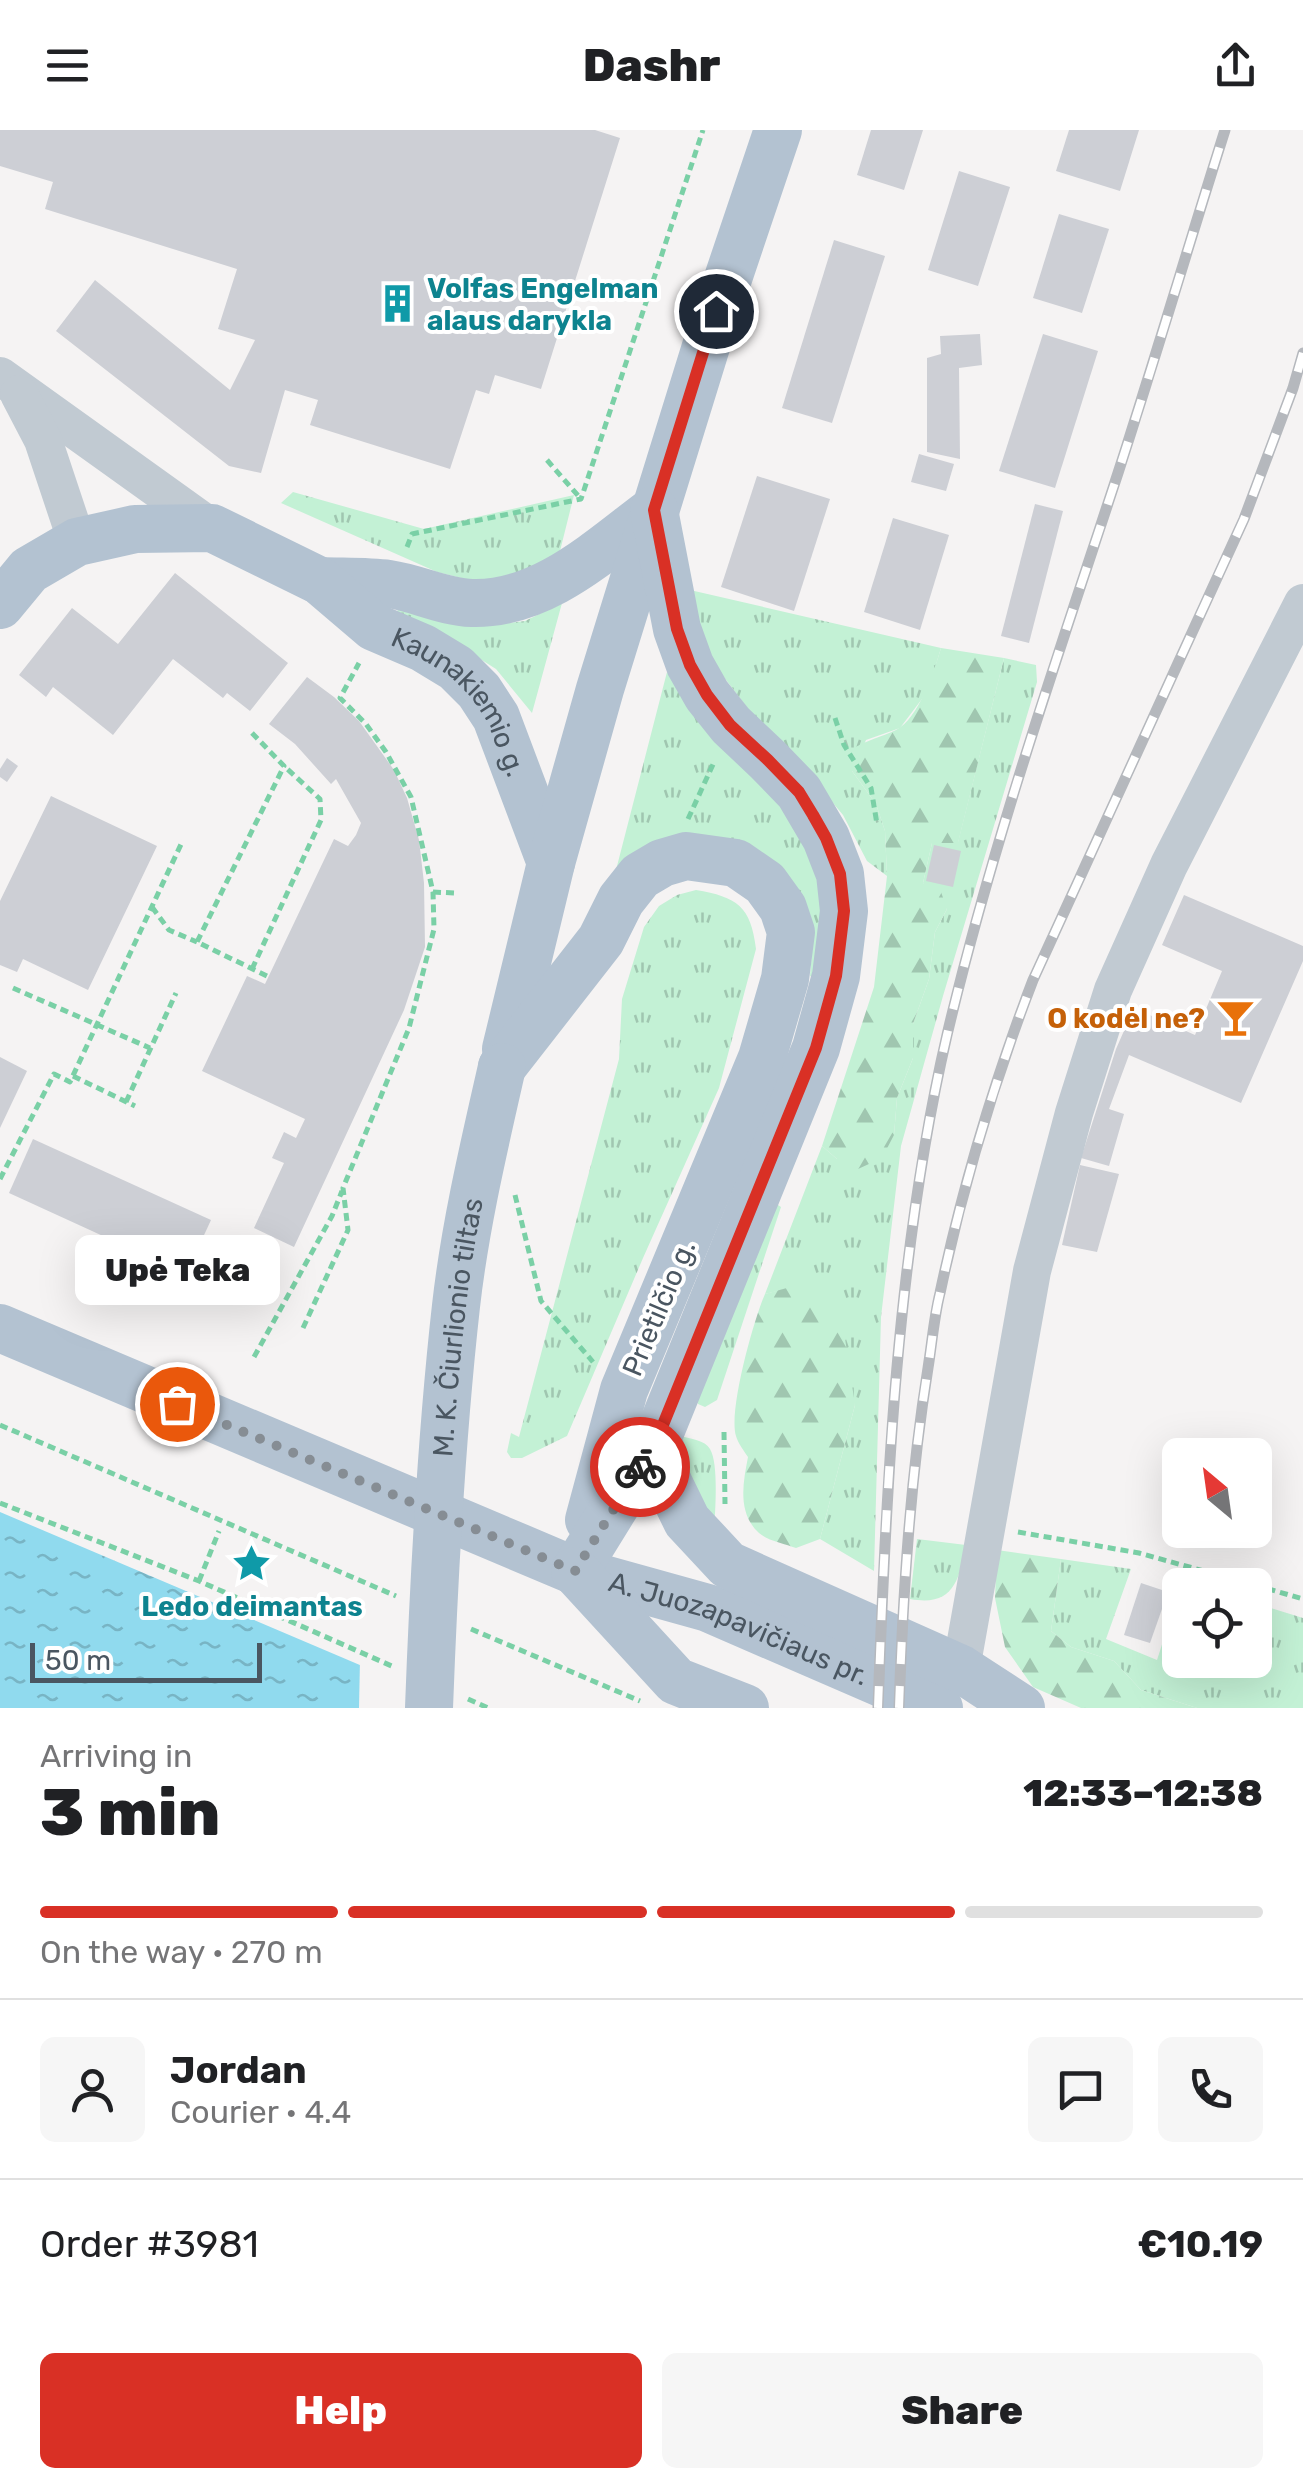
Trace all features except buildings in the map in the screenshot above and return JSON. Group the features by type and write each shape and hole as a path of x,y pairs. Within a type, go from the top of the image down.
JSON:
{"main road":[{"path":"502,1067 551,863 600,689 716,311 778,130"},
{"name":"Kaunakiemio g.","path":"320,581 392,584 472,603 504,601 540,590 654,510"},
{"name":"Prietilčio g.","path":"575,1571 658,1437 816,1048 836,976 844,911 840,874 826,838 799,792 730,725 690,665 677,629 654,510"},
{"name":"Kaunakiemio g.","path":"77,542 135,529 212,528 320,581 374,627 423,648 456,668 479,691 496,717 551,863"},
{"path":"0,605 29,570 77,542"},
{"name":"Prietilčio g.","path":"502,1067 601,940 640,876 662,863 686,856 736,863 765,883 783,908 792,932 785,979 762,1058 624,1390 575,1571"},
{"name":"M. K. Čiurlionio tiltas","path":"440,1700 437,1511 456,1303 502,1067"},
{"path":"0,1328 575,1571"},
{"name":"A. Juozapavičiaus pr.","path":"658,1437 667,1480 687,1521 728,1565 950,1688"},
{"name":"A. Juozapavičiaus pr.","path":"575,1571 708,1608 1021,1708"},
{"name":"A. Juozapavičiaus pr.","path":"575,1571 676,1681 746,1708"}],"street":[{"name":"Kaunakiemio g.","path":"8,381 212,528"},
{"name":"Kaunakiemio g.","path":"8,381 43,440 77,542"},
{"path":"950,1688 987,1527 1032,1272 1074,1113 1114,990 1169,865 1303,603"}],"path":[{"path":"581,499 703,130"},
{"path":"546,460 581,499"},
{"path":"412,534 581,499"},
{"path":"254,1356 332,1216 409,1028 434,929 433,892 411,797 366,724 340,698 364,655 374,627"},
{"path":"835,718 844,746 871,788 877,824"},
{"path":"686,825 730,725"},
{"path":"252,733 320,798 321,820 252,969"},
{"path":"198,942 284,766"},
{"path":"0,1180 54,1074 70,1082 183,840"},
{"path":"433,892 454,893"},
{"path":"152,907 169,930 269,977"},
{"path":"13,988 150,1048"},
{"path":"126,1102 176,992"},
{"path":"73,1076 135,1106"},
{"path":"512,1186 541,1301 598,1370"},
{"path":"303,1328 348,1230 343,1188"},
{"path":"0,1425 398,1597"},
{"path":"724,1432 725,1507"},
{"path":"0,1500 398,1668"},
{"path":"987,1527 1140,1553 1193,1568"},
{"path":"199,1581 219,1531"},
{"path":"1272,1590 1303,1599"},
{"path":"470,1628 640,1701"},
{"path":"440,1700 488,1708"}],"green space":[{"path":"293,492 424,529 574,495 560,551 517,576 477,582 437,572 281,503"},
{"path":"690,590 941,648 928,691 900,728 866,740 852,771 876,804 885,831 887,876 867,861 843,815 758,722 704,651"},
{"path":"562,603 532,713 496,669 458,645 397,616 398,605 481,626 525,621"},
{"path":"941,648 1004,658 958,843 932,843 923,883 941,892 947,909 935,932 929,979 913,1024 913,1058 897,1098 894,1135 882,1158 858,1169 822,1146 874,987 887,876 885,831 876,804 852,771 852,749 896,730 912,715 925,693"},
{"path":"1004,658 1036,665 1037,682 901,1146 881,1317 874,1571 820,1539 855,1405 794,1287 765,1294 822,1146 837,1159 894,1135 897,1098 913,1058 913,1024 929,979 935,932 947,909 923,883 932,843 958,842"},
{"path":"667,672 695,716 771,792 812,851 823,903 814,978 810,976 813,940 780,867 754,847 715,837 616,870"},
{"path":"696,890 722,896 740,906 750,923 756,949 719,1088 567,1436 522,1458 511,1458 507,1452 511,1433 519,1437 619,1059 622,999 644,927 659,906"},
{"path":"775,1203 781,1207 717,1400 705,1407 698,1404 696,1397"},
{"path":"794,1286 840,1305 855,1405 820,1539 796,1548 763,1536 747,1516 743,1487 748,1457 737,1439 734,1424 743,1365 765,1294"},
{"path":"681,1436 705,1444 713,1456 714,1531 684,1475"},
{"path":"917,1539 966,1545 957,1580 945,1595 936,1599 910,1599"},
{"path":"997,1550 1061,1559 1051,1631 1071,1647 1114,1661 1141,1690 1197,1708 1081,1708 1033,1687 1005,1647 995,1598"},
{"path":"1061,1559 1131,1569 1106,1639 1157,1660 1162,1644 1162,1678 1272,1678 1272,1608 1303,1618 1303,1708 1197,1708 1141,1690 1114,1661 1071,1647 1051,1631"}],"water":[{"path":"0,1512 461,1708 0,1708"}],"pier":[{"path":"360,1660 463,1703 466,1708 359,1708"}],"railway":[{"path":"878,1708 890,1455 905,1285 916,1200 947,1035 1005,822 1225,130"},
{"path":"899,1708 916,1452 938,1302 980,1135 1033,980 1244,519 1303,353"}],"way so far":[{"path":"177,1404 575,1571 640,1467"}],"place":[{"name":"Volfas Engelman alaus darykla","path":"397,304"},
{"name":"O kodėl ne?","path":"1235,1018"},
{"name":"Upė Teka","path":"177,1404"},
{"name":"Ledo deimantas","path":"252,1564"}],"route":[{"path":"640,1467 658,1437 816,1048 836,976 844,911 840,874 813,815 799,792 730,725 707,695 690,665 677,629 654,510 716,311"}]}
